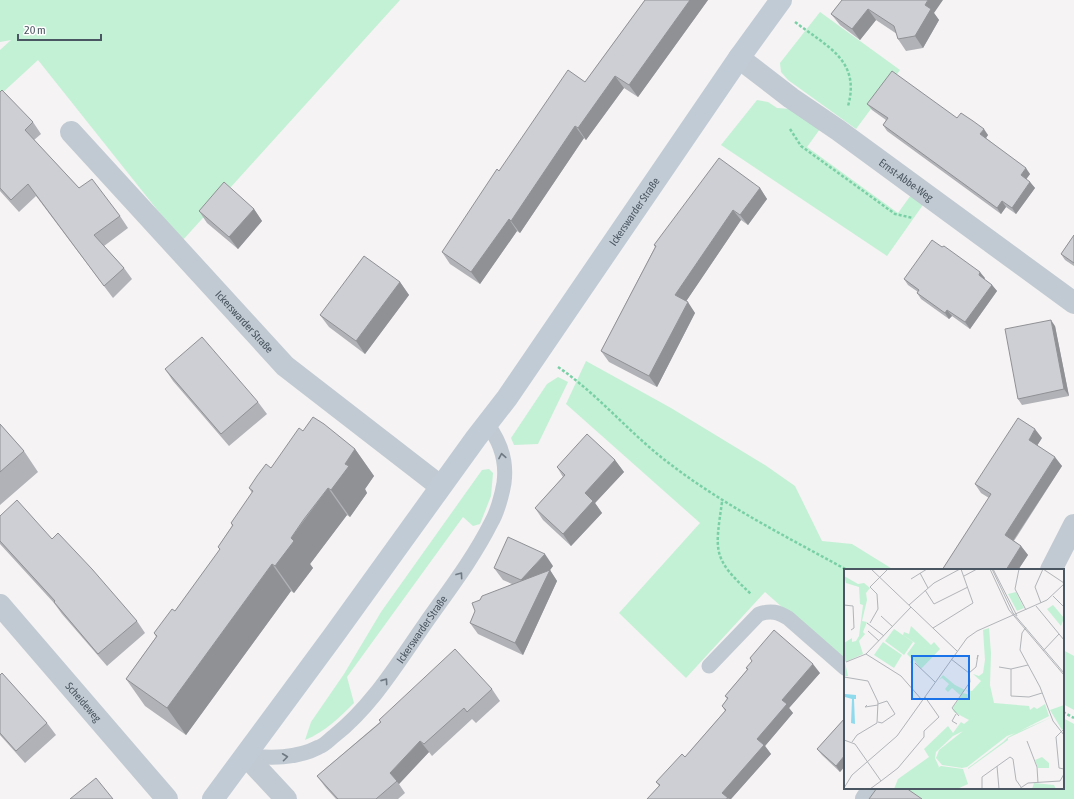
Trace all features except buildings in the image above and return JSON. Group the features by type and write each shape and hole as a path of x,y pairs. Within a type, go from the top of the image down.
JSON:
{"main road":[{"name":"Ickerswarder Straße","path":"213,799 246,756 537,354 739,58 778,4"}],"street":[{"name":"Ernst-Abbe-Weg","path":"739,58 790,98 838,130 1074,304"},
{"name":"Ickerswarder Straße","path":"71,132 284,366 440,486"},
{"path":"1052,569 1074,525"},
{"name":"Scheideweg","path":"0,605 167,799"},
{"path":"246,756 286,799"},
{"path":"866,799 873,789"}],"lane":[{"name":"Ickerswarder Straße","path":"246,756 278,758 297,756 320,747 341,731 368,705 471,560 492,522 504,484 504,466 502,451 496,436 487,424"},
{"path":"709,666 759,614 763,612 779,612 788,618 844,667"}],"path":[{"path":"778,4 832,51 848,69 852,91 844,122 838,130"},
{"path":"790,98 783,112 784,118 801,146 895,214 913,218 921,214 931,199"},
{"path":"537,354 580,383 621,422 668,463 722,502 845,569"},
{"path":"722,502 717,537 719,554 724,567 752,595 763,612"},
{"path":"1064,713 1074,718"}],"green space":[{"path":"0,0 400,0 182,241 38,60 0,95 0,50 11,40 0,42"},
{"path":"820,12 900,70 856,129 788,80 781,72 780,63"},
{"path":"757,100 768,102 777,108 791,109 820,129 807,147 898,213 911,195 925,202 887,256 721,145"},
{"path":"586,361 671,408 765,465 795,486 822,541 852,544 892,569 844,569 844,662 765,592 686,678 619,613 700,523 566,404"},
{"path":"558,377 568,382 538,444 514,445 511,438 547,384"},
{"path":"489,469 493,473 491,496 480,524 473,526 463,517 347,677 354,703 338,719 312,737 305,740 311,722 344,674 381,612 482,470"},
{"path":"1064,651 1074,656 1074,710 1064,705"},
{"path":"1064,719 1074,724 1074,799 871,799 878,789 1064,789"}]}
